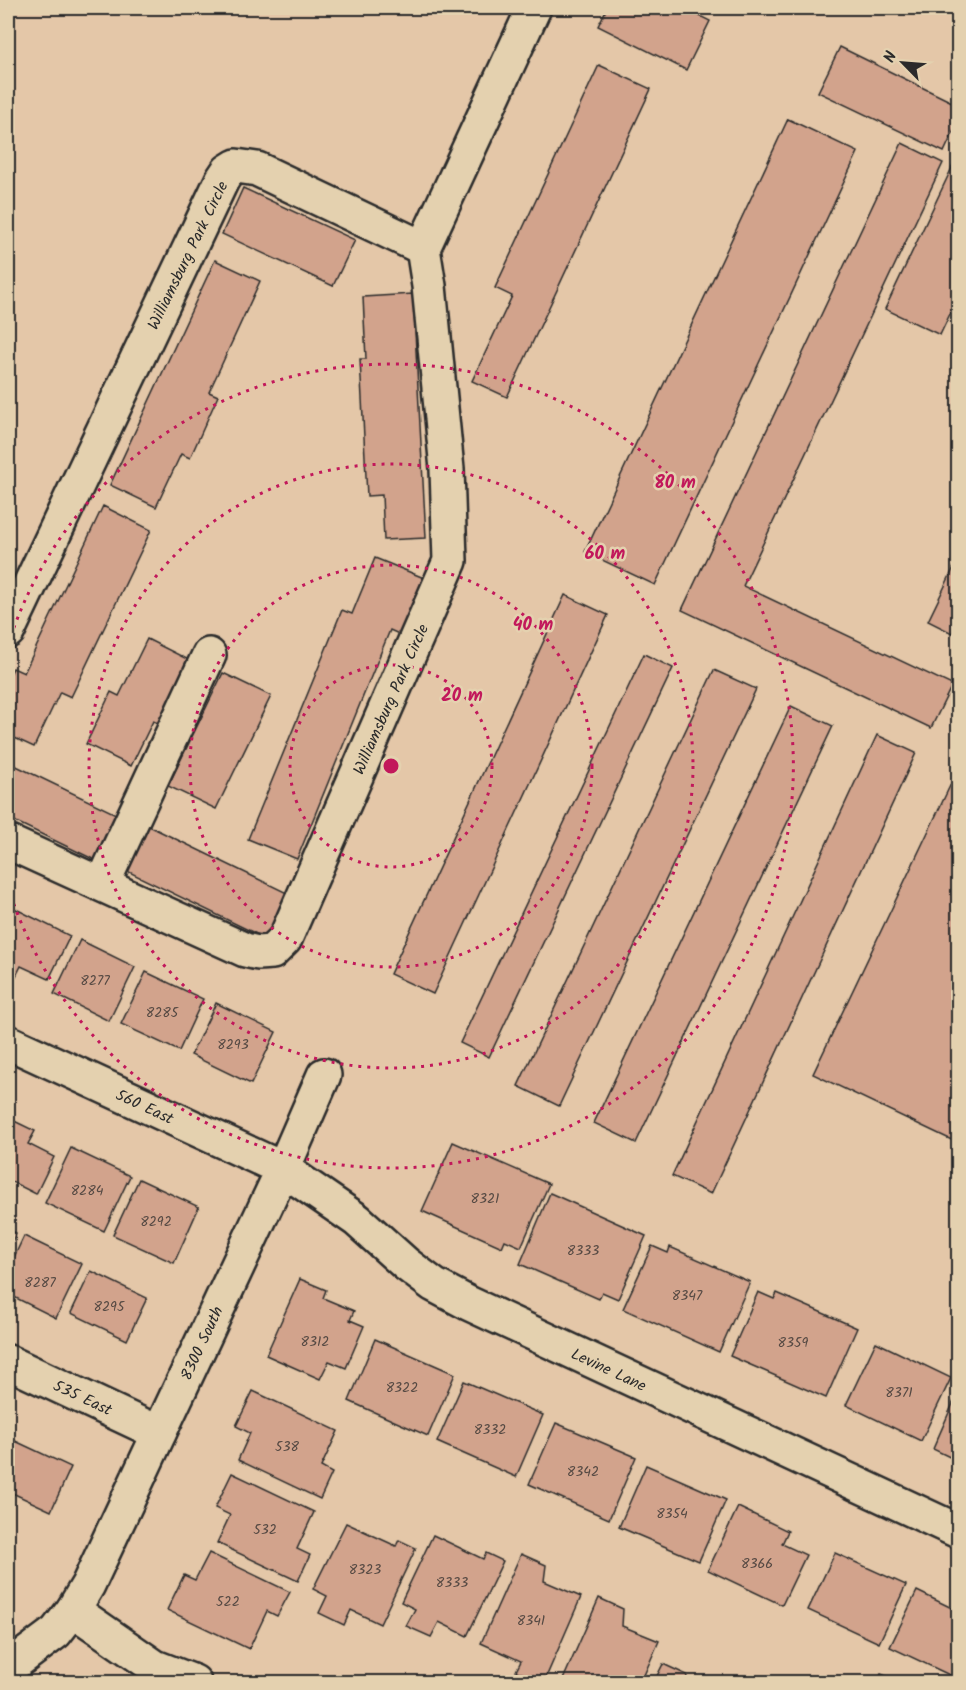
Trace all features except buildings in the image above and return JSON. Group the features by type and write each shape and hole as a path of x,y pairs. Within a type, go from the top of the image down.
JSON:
{"street":[{"path":"423,248 534,8"},
{"name":"Williamsburg Park Circle","path":"8,631 228,171 236,166 256,169 423,248 429,286 447,469 450,561 285,939 272,952 258,953 245,950 103,883 8,842"},
{"path":"103,883 209,655"},
{"name":"560 East","path":"8,1042 283,1169"},
{"name":"8300 South","path":"8,1668 56,1632 88,1585 283,1169 324,1075"},
{"name":"Levine Lane","path":"283,1169 357,1220 380,1242 425,1278 460,1299 958,1531"},
{"name":"535 East","path":"8,1362 159,1432"},
{"path":"73,1610 155,1667 194,1683"}]}
